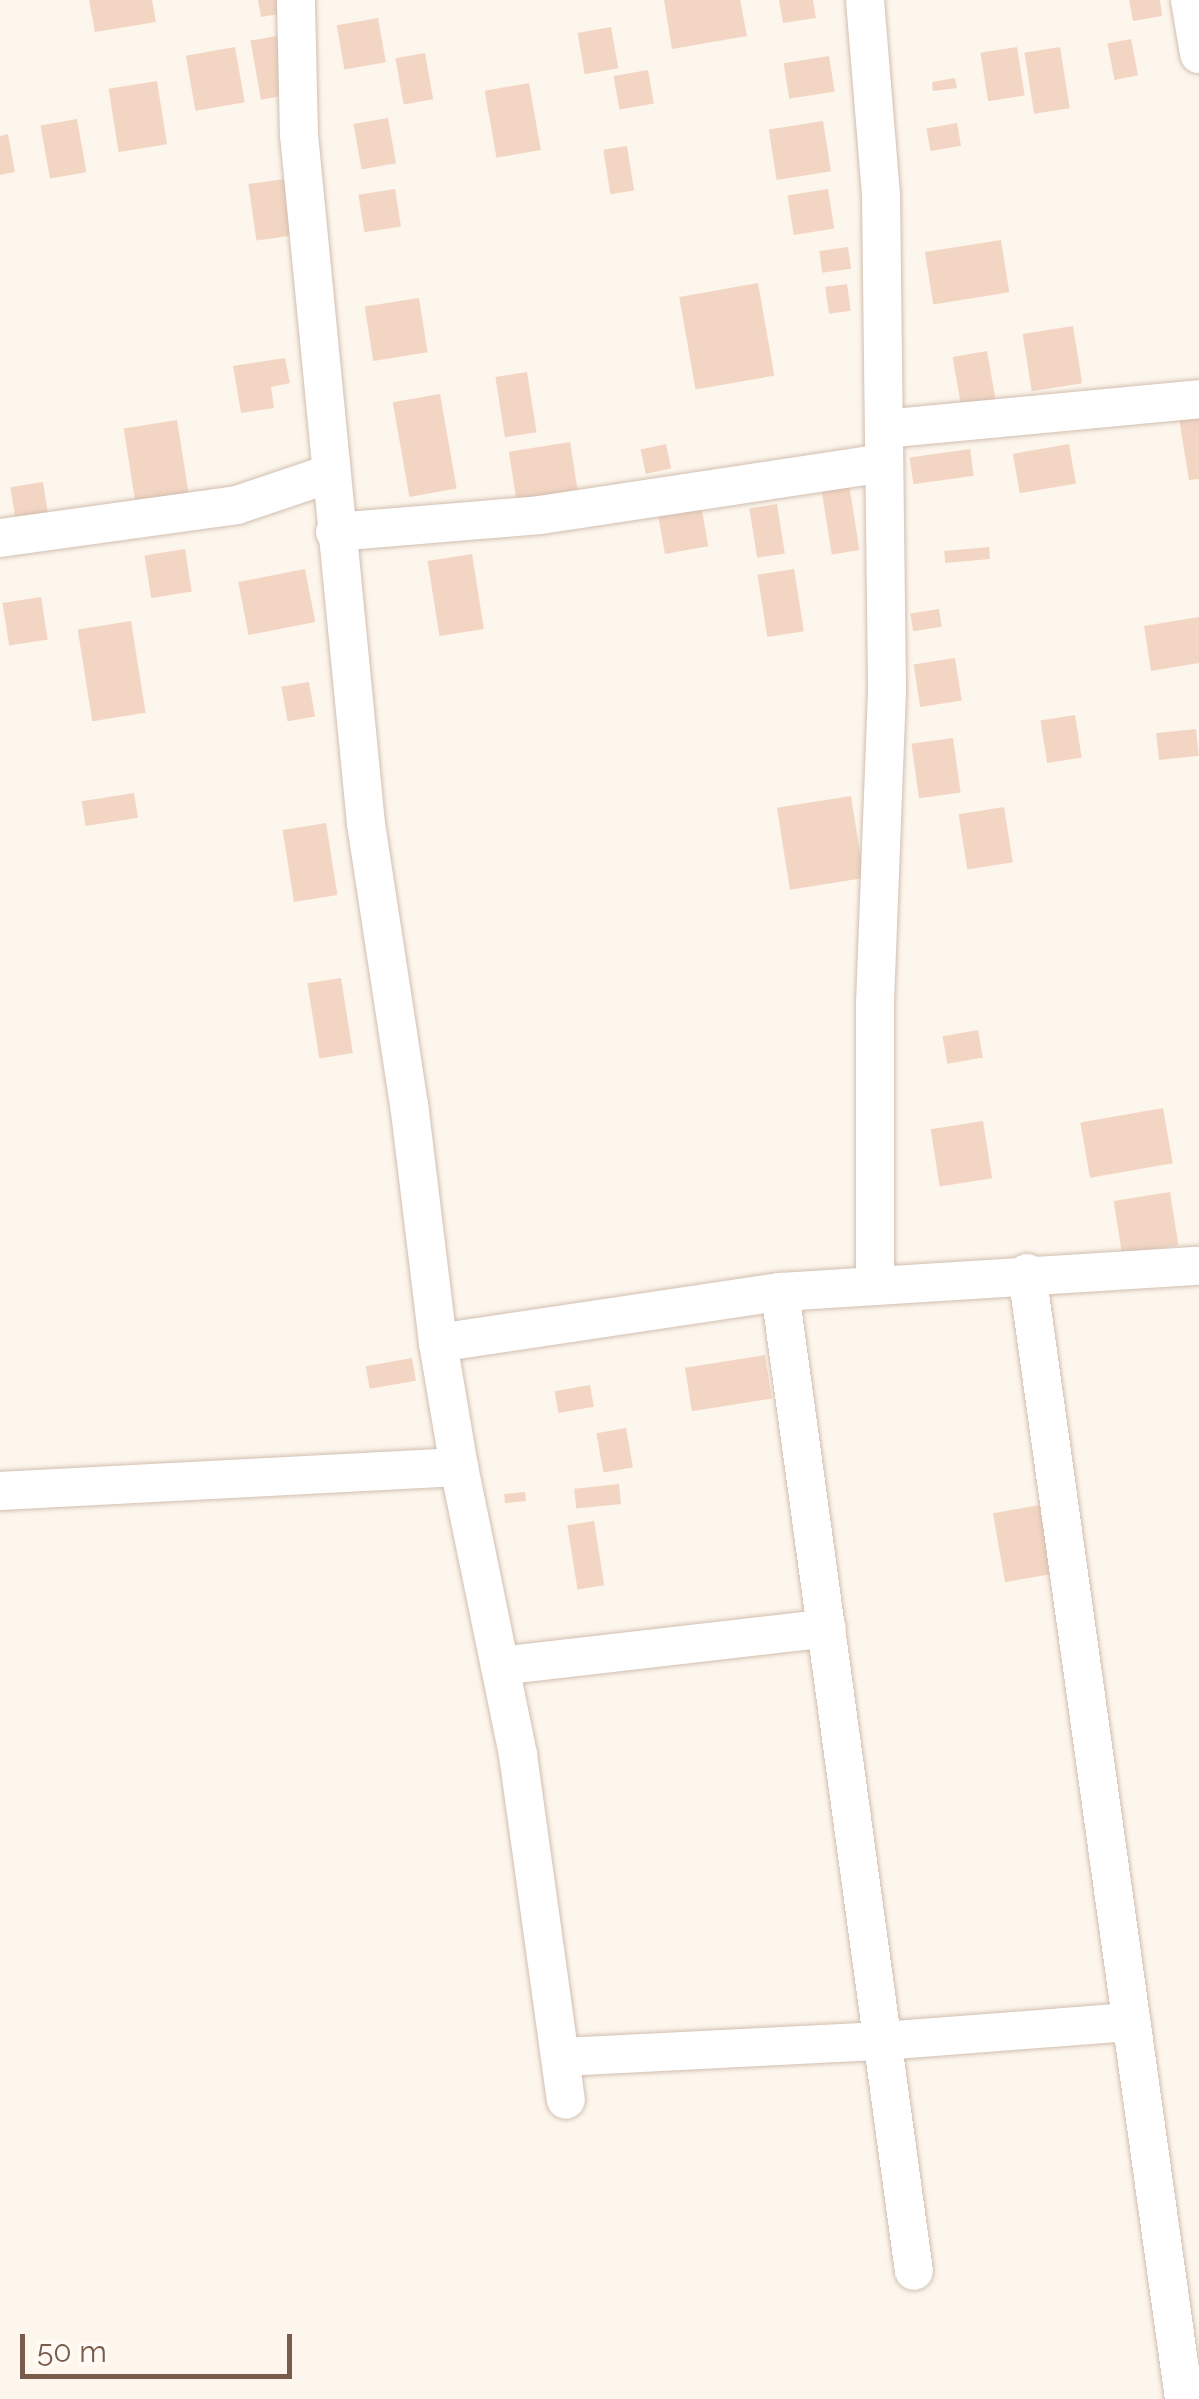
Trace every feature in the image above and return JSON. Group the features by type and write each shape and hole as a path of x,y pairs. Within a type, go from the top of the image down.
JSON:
{"street":[{"path":"296,0 299,135 366,824 409,1105 438,1343 521,1774 566,2100"},
{"path":"865,0 881,195 887,691 875,1004 875,1285"},
{"path":"1190,0 1199,54"},
{"path":"335,532 540,515 884,446 1199,398"},
{"path":"0,538 237,505 329,474"},
{"path":"438,1343 780,1292 1027,1273 1199,1266"},
{"path":"1027,1273 1184,2399"},
{"path":"780,1292 914,2272"},
{"path":"0,1491 460,1467"},
{"path":"500,1666 826,1628"},
{"path":"563,2057 882,2041 1129,2022"}],"building":[{"path":"89,0 152,0 156,22 95,32"},
{"path":"258,0 289,0 291,12 261,17"},
{"path":"664,0 740,0 747,36 672,49"},
{"path":"779,0 813,0 816,18 783,23"},
{"path":"1129,0 1160,0 1162,16 1133,21"},
{"path":"378,18 386,62 344,70 337,25"},
{"path":"611,27 618,68 585,74 578,33"},
{"path":"282,35 292,94 261,100 250,41"},
{"path":"1131,39 1138,75 1115,80 1107,44"},
{"path":"235,47 245,102 195,111 186,56"},
{"path":"1017,47 1025,95 988,101 980,53"},
{"path":"1060,47 1070,108 1034,114 1024,53"},
{"path":"425,53 433,99 404,104 395,58"},
{"path":"829,56 835,92 789,99 784,63"},
{"path":"648,70 654,103 619,110 614,76"},
{"path":"955,78 957,88 933,91 932,82"},
{"path":"157,81 167,144 119,152 109,89"},
{"path":"529,83 541,150 496,158 485,91"},
{"path":"388,118 396,163 362,169 354,124"},
{"path":"77,119 86,172 50,179 41,125"},
{"path":"823,121 831,171 777,180 769,130"},
{"path":"957,123 961,146 930,151 926,128"},
{"path":"8,134 15,172 0,175 0,136"},
{"path":"627,146 634,190 610,194 603,150"},
{"path":"292,178 300,234 256,241 248,184"},
{"path":"395,189 401,227 364,232 358,195"},
{"path":"828,189 834,229 794,235 788,195"},
{"path":"1001,240 1009,292 933,304 925,252"},
{"path":"848,247 851,269 822,273 819,251"},
{"path":"758,283 774,376 696,389 679,297"},
{"path":"847,284 851,311 829,314 825,287"},
{"path":"419,298 428,352 373,361 365,307"},
{"path":"1073,326 1082,383 1032,391 1023,334"},
{"path":"987,351 997,408 963,414 953,357"},
{"path":"285,358 290,383 271,387 274,408 241,413 233,366"},
{"path":"527,372 537,432 505,437 495,377"},
{"path":"440,394 457,489 409,497 393,402"},
{"path":"1199,409 1199,479 1189,480 1178,412"},
{"path":"177,420 189,494 135,503 124,428"},
{"path":"570,442 579,499 518,509 509,452"},
{"path":"666,444 671,468 646,474 641,449"},
{"path":"1069,444 1076,483 1020,493 1013,454"},
{"path":"970,449 974,476 913,484 910,457"},
{"path":"848,478 859,550 832,554 820,482"},
{"path":"43,482 48,514 15,519 10,487"},
{"path":"777,504 785,553 757,558 749,508"},
{"path":"701,505 708,546 665,554 658,513"},
{"path":"989,547 990,559 945,563 944,551"},
{"path":"185,549 192,591 151,598 145,555"},
{"path":"472,554 484,629 439,636 428,561"},
{"path":"305,569 315,622 249,635 238,582"},
{"path":"794,569 804,631 767,637 757,575"},
{"path":"41,597 48,639 9,646 2,603"},
{"path":"939,609 942,627 913,631 910,614"},
{"path":"1199,617 1199,663 1151,671 1144,626"},
{"path":"131,621 146,713 92,721 78,629"},
{"path":"955,658 962,700 920,707 914,665"},
{"path":"309,682 315,716 288,721 281,687"},
{"path":"1075,715 1082,757 1047,763 1040,720"},
{"path":"1196,729 1199,756 1159,760 1156,733"},
{"path":"953,738 961,792 919,798 911,744"},
{"path":"134,793 138,818 86,826 82,801"},
{"path":"851,796 864,878 790,890 777,808"},
{"path":"1004,807 1013,862 967,870 959,814"},
{"path":"326,823 337,895 294,902 283,830"},
{"path":"341,978 353,1053 319,1058 307,983"},
{"path":"978,1030 983,1058 947,1064 943,1036"},
{"path":"1163,1108 1173,1163 1090,1178 1080,1123"},
{"path":"983,1121 992,1178 940,1187 931,1129"},
{"path":"1170,1192 1178,1245 1122,1254 1114,1201"},
{"path":"765,1355 772,1398 692,1411 685,1368"},
{"path":"412,1358 416,1381 370,1389 366,1366"},
{"path":"590,1385 594,1407 558,1413 555,1391"},
{"path":"626,1428 633,1467 603,1473 596,1433"},
{"path":"619,1484 621,1504 576,1509 574,1489"},
{"path":"525,1492 526,1501 505,1503 504,1494"},
{"path":"1051,1503 1063,1572 1005,1582 993,1513"},
{"path":"594,1521 604,1585 578,1589 567,1525"}]}
